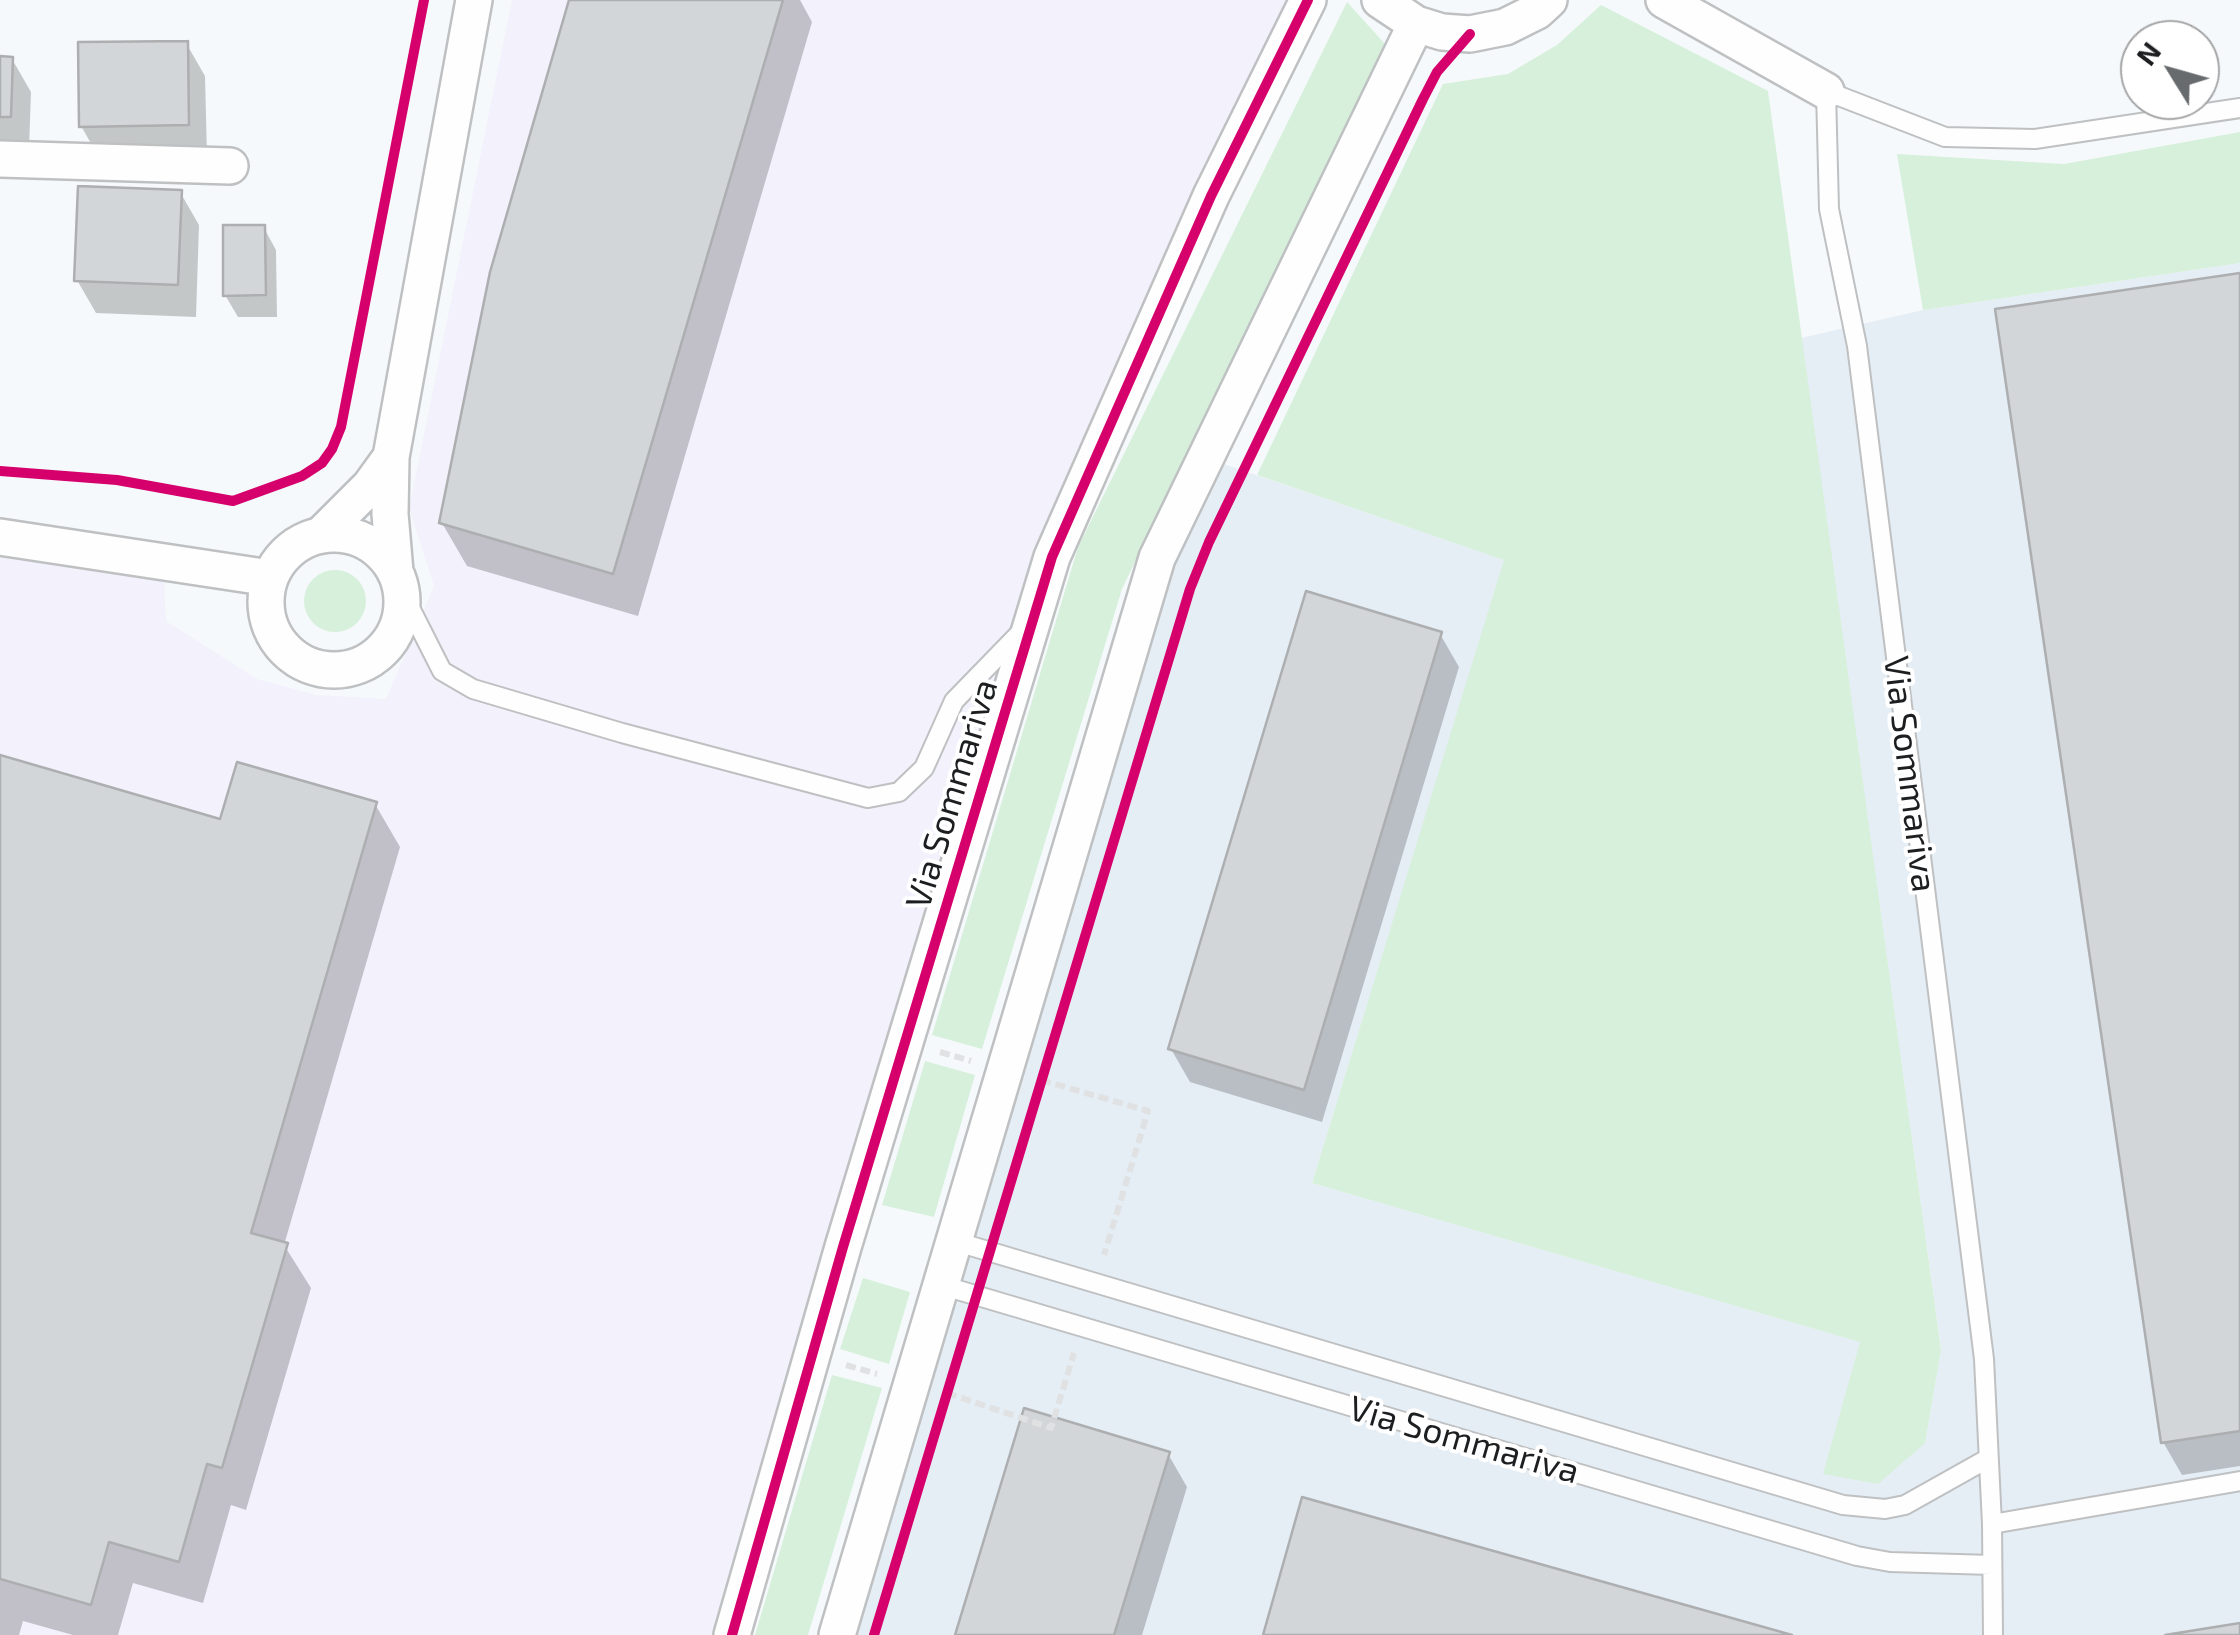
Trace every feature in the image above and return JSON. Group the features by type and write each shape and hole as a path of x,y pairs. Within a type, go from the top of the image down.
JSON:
{"street":[{"path":"398,582 383,554 365,541 344,535 321,536 300,543 282,558 270,578 266,600 269,623 279,643 295,658 327,670 360,665 380,654 394,636 401,614 398,582 390,514 391,457 474,0"},
{"name":"Via Sommariva","path":"732,1635 832,1283 1052,557 1211,196 1308,0"},
{"path":"1380,0 1416,24 1442,32 1470,34 1505,28 1537,12 1549,0"},
{"path":"1664,0 1826,90"},
{"path":"837,1635 1157,558 1416,24"},
{"path":"0,159 230,166"},
{"path":"321,536 370,486 391,457"},
{"path":"0,538 270,578"}],"lane":[{"path":"1826,90 1944,138 2035,139 2240,108"},
{"name":"Via Sommariva","path":"1826,90 1829,209 1864,404 1981,1339 1992,1524 1992,1635"},
{"path":"398,582 442,671 473,689 868,798 898,792 924,768 954,701 1033,620"},
{"name":"Via Sommariva","path":"954,1242 1843,1505 1886,1509 1905,1505 1987,1459"},
{"name":"Via Sommariva","path":"941,1286 1857,1556 1890,1562 1992,1565"},
{"path":"1992,1524 2240,1481"}],"path":[{"path":"1035,1099 1046,1061"},
{"path":"941,1412 952,1377"}],"shaded area":[{"path":"512,0 1300,0 1052,557 724,1635 0,1635 0,555 50,558 164,582 166,621 257,679 316,695 386,699 434,586 409,508"},
{"path":"2240,263 2240,1635 837,1635 1206,458 1505,560 1312,1183 1861,1342 1824,1474 1925,1443 1941,1349 1801,338 1923,310"}],"green space":[{"path":"1347,2 1385,44 1122,589 982,1049 932,1035 1078,547"},
{"path":"1601,5 1768,91 1941,1350 1925,1443 1878,1484 1823,1474 1860,1342 1312,1183 1504,560 1257,475 1443,84 1508,74 1557,45"},
{"path":"2240,132 2240,263 1923,310 1897,154 2064,164"},
{"path":"335,570 357,579 366,601 357,623 335,632 313,623 304,601 313,579"},
{"path":"925,1061 975,1075 934,1217 882,1205"},
{"path":"863,1278 910,1292 889,1364 840,1349"},
{"path":"832,1375 882,1388 808,1635 755,1635"}],"building":[{"path":"569,0 783,0 613,574 439,523 490,272"},
{"path":"188,41 189,125 79,127 78,42"},
{"path":"0,56 13,57 11,117 0,117"},
{"path":"78,186 182,190 178,285 74,281"},
{"path":"223,225 265,225 266,295 223,296"},
{"path":"2240,273 2240,1431 2161,1443 1995,309"},
{"path":"1306,591 1442,632 1304,1090 1168,1049"},
{"path":"0,755 220,819 237,762 377,802 251,1233 288,1243 222,1468 207,1464 179,1562 109,1542 91,1605 0,1579"},
{"path":"1024,1408 1170,1452 1114,1635 955,1635"},
{"path":"1302,1497 1792,1635 1263,1635"},
{"path":"2240,1623 2240,1635 2165,1635"}],"cycle path":[{"path":"0,471 117,480 233,501 302,476 322,463 341,427 424,0"},
{"path":"732,1635 843,1247 1052,557 1211,196 1308,0"},
{"path":"874,1635 1190,589 1209,542 1423,99 1437,72 1470,34"}]}
